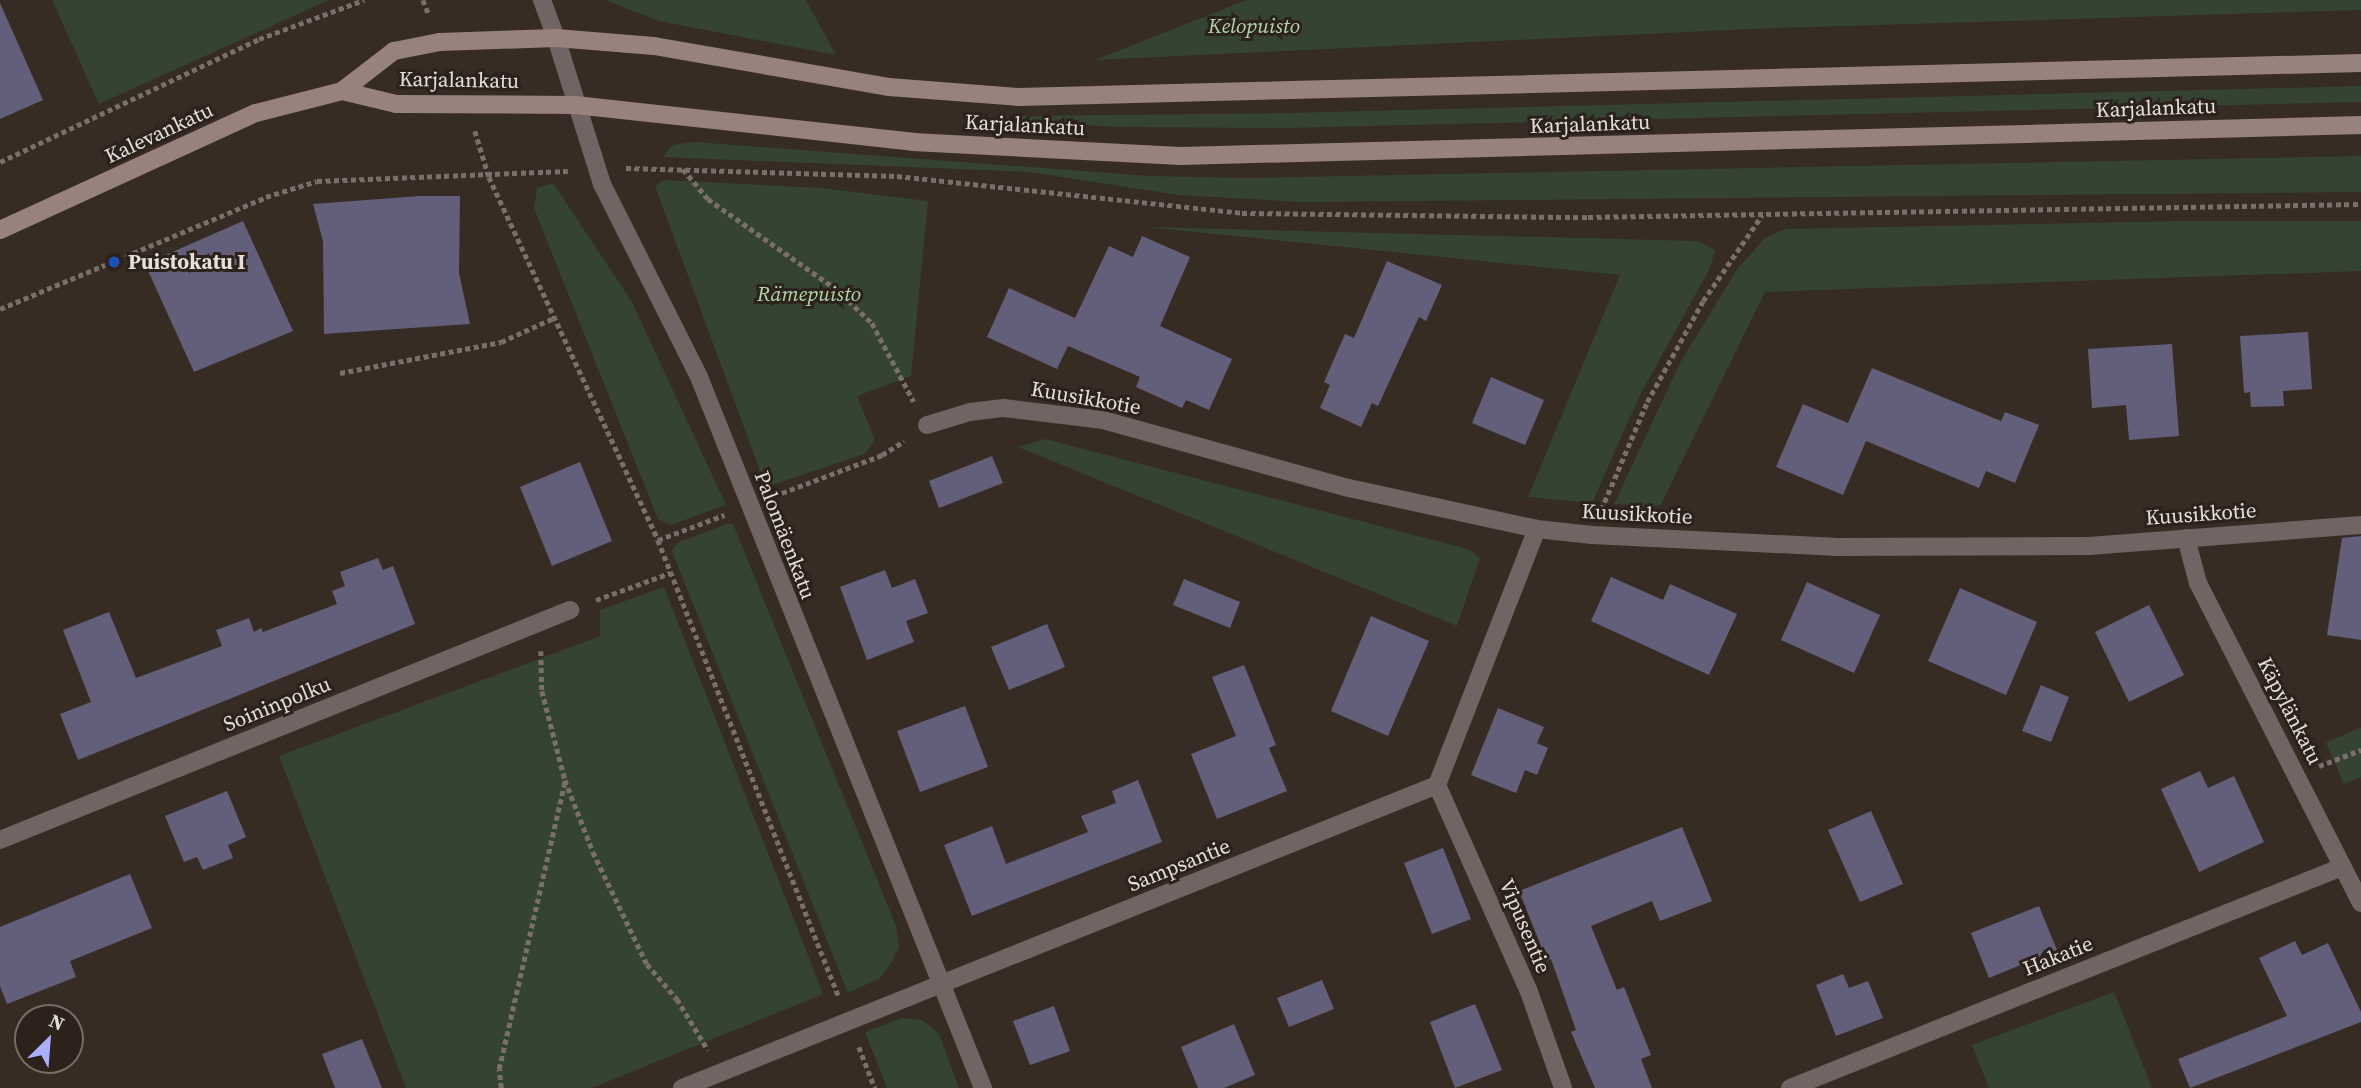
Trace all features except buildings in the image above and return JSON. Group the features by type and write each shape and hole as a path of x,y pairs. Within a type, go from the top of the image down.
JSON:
{"main road":[{"name":"Karjalankatu","path":"342,91 394,51 440,42 556,38 654,46 889,88 1018,97 2361,63"},
{"name":"Karjalankatu","path":"342,91 396,104 575,105 913,142 1181,156 2361,125"},
{"name":"Kalevankatu","path":"0,230 256,113 342,91"}],"street":[{"name":"Palomäenkatu","path":"542,0 602,184 699,377 984,1088"},
{"name":"Kuusikkotie","path":"927,425 970,412 1004,408 1103,420 1349,488 1537,529 1592,535 1945,548 2089,546 2361,525"},
{"path":"1437,785 1537,529"},
{"name":"Käpylänkatu","path":"2186,538 2198,583 2361,903"},
{"name":"Soininpolku","path":"0,840 570,610"},
{"name":"Sampsantie","path":"682,1088 1437,785"},
{"name":"Vipusentie","path":"1437,785 1528,989 1563,1088"},
{"name":"Hakatie","path":"1790,1088 2342,867"}],"path":[{"path":"0,162 259,39 364,0"},
{"path":"423,0 433,23"},
{"path":"477,134 489,177 658,540 839,996"},
{"path":"650,167 897,176 1242,213 1763,214 2361,204"},
{"path":"682,168 708,199 836,289 872,323 927,425 882,455 769,498"},
{"path":"0,309 253,202 317,181 489,177 550,172"},
{"path":"1592,535 1647,401 1703,301 1763,214"},
{"path":"340,373 501,342 554,318"},
{"path":"658,540 732,512"},
{"path":"570,610 670,573"},
{"path":"539,622 542,691 565,780 593,852 647,964 677,999 721,1072"},
{"path":"2297,774 2361,750"},
{"path":"501,1088 499,1069 565,780"},
{"path":"857,1042 875,1088"}],"green space":[{"path":"52,0 329,0 99,104"},
{"path":"605,0 806,0 836,55 659,21"},
{"name":"Kelopuisto","path":"1247,0 2361,0 2361,10 1749,29 1095,60"},
{"path":"2361,86 2361,102 1286,128 1121,127 1008,121 1007,116 1286,113"},
{"path":"695,142 1149,176 1249,178 2361,156 2361,192 1301,202 1178,195 1029,172 663,157 673,145"},
{"name":"Rämepuisto","path":"664,180 822,188 928,201 911,376 857,396 875,440 865,454 766,487 655,186"},
{"path":"553,183 632,302 726,505 671,525 658,519 534,208 537,188"},
{"path":"2184,221 2361,221 2361,271 1765,292 1660,506 1614,504 1681,361 1738,268 1765,238 1785,229"},
{"path":"1146,227 1698,241 1715,250 1710,268 1639,397 1592,503 1528,497 1620,275"},
{"path":"1045,439 1468,549 1480,558 1457,626 1018,447"},
{"path":"733,524 896,926 899,947 890,965 880,978 848,993 672,551 677,543"},
{"path":"664,587 823,994 592,1088 406,1088 279,756 600,636 600,610"},
{"path":"2361,727 2361,777 2344,784 2326,743"},
{"path":"2114,992 2152,1088 1989,1088 1972,1045"},
{"path":"902,1018 922,1020 939,1034 959,1088 887,1088 865,1032"}],"place":[{"name":"Puistokatu I","path":"114,262"}]}
